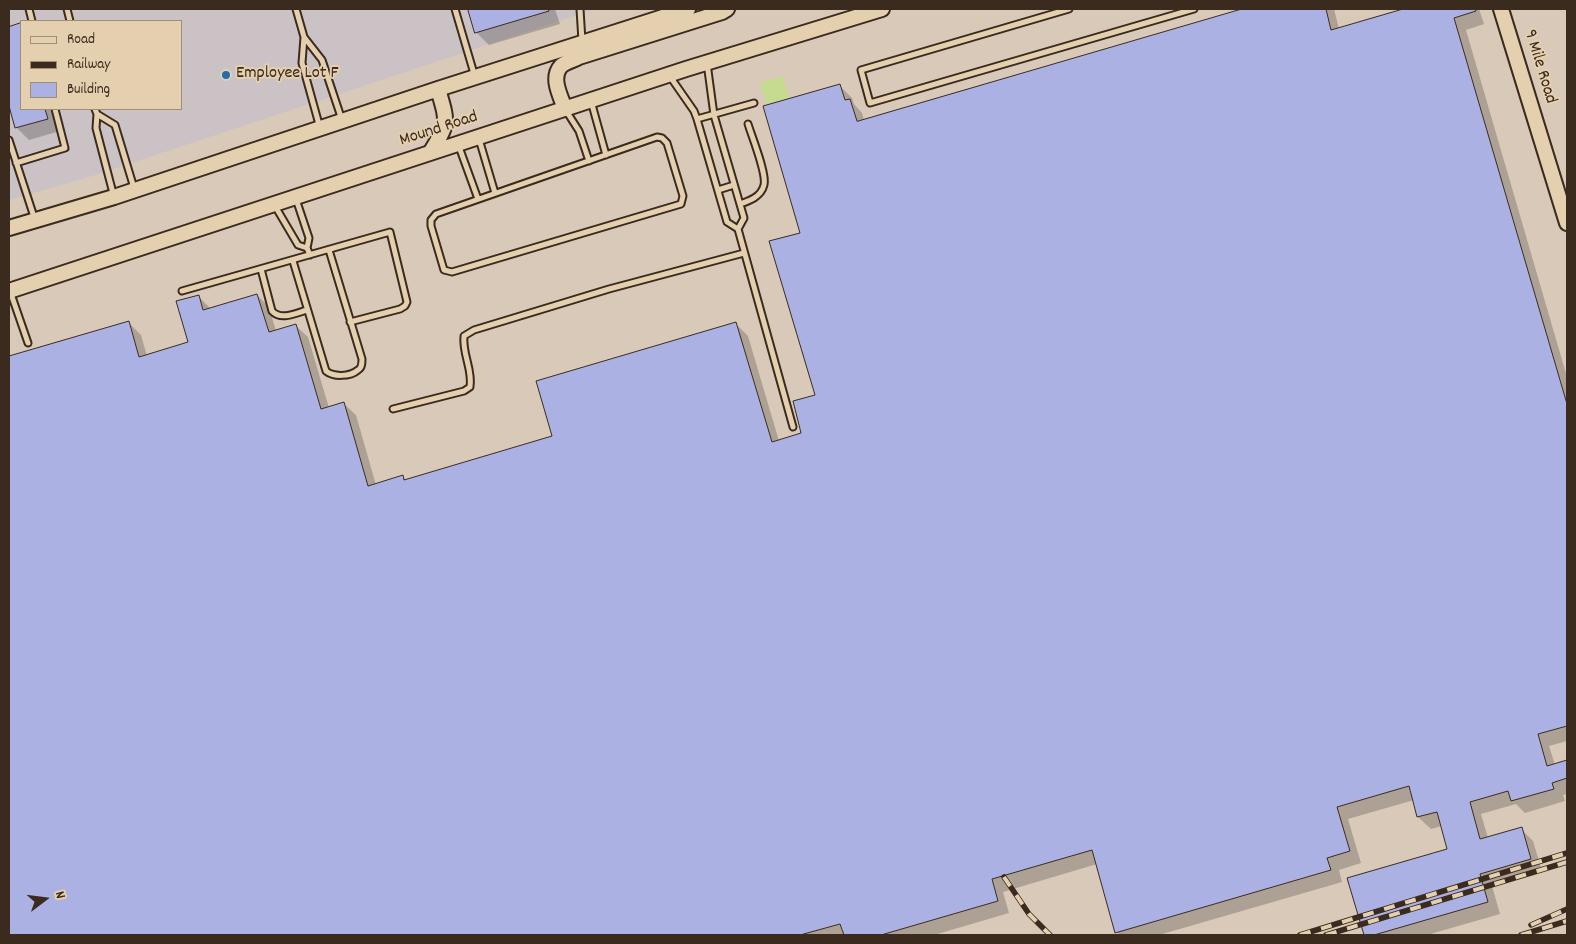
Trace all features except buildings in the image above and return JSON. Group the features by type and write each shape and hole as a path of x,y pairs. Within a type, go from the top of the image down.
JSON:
{"main road":[{"path":"9,228 114,197 438,89 688,9"},
{"path":"565,109 557,85 556,74 561,66 579,57 727,9"},
{"name":"Mound Road","path":"9,291 591,100 882,9"},
{"name":"9 Mile Road","path":"1501,9 1567,223"},
{"path":"430,153 444,130 446,120 438,89"}],"lane":[{"path":"296,9 304,37 302,63 320,128"},
{"path":"455,9 475,77"},
{"path":"580,9 582,44"},
{"path":"1069,9 861,70 870,103 1190,9"},
{"path":"304,37 322,60 342,121"},
{"path":"707,63 714,115 744,218 738,229 793,427"},
{"path":"669,75 694,111 727,222 738,229"},
{"path":"591,100 606,155"},
{"path":"697,119 754,102"},
{"path":"565,109 579,131 589,161"},
{"path":"16,163 65,148 55,110"},
{"path":"96,112 115,125 134,190"},
{"path":"96,112 96,128 114,197"},
{"path":"740,204 753,199 761,192 764,184 763,172 748,124"},
{"path":"478,137 495,193"},
{"path":"657,137 662,138 668,144 682,196 681,204 448,272 444,270 431,220 436,214 606,155 657,137"},
{"path":"9,140 35,220"},
{"path":"458,143 478,198"},
{"path":"718,190 734,185"},
{"path":"296,197 309,238 306,248"},
{"path":"274,204 298,245 306,248 310,255"},
{"path":"182,291 390,232 407,302 400,309 350,322"},
{"path":"293,261 326,371 337,376 352,373 362,366 362,359 329,250"},
{"path":"393,409 464,391 470,387 470,376 463,346 464,336 474,330 609,289 744,253"},
{"path":"261,270 272,311 275,314 285,316 307,310"},
{"path":"9,291 28,343"}],"shaded area":[{"path":"9,9 595,9 89,177 9,200"}],"green space":[{"path":"783,76 789,98 766,104 760,83"}],"railway":[{"path":"1300,935 1567,853"},
{"path":"1326,935 1567,862"},
{"path":"1004,877 1029,914 1050,935"},
{"path":"1531,925 1567,909"},
{"path":"1521,935 1567,921"}],"place":[{"name":"Employee Lot F","path":"226,75"}]}
